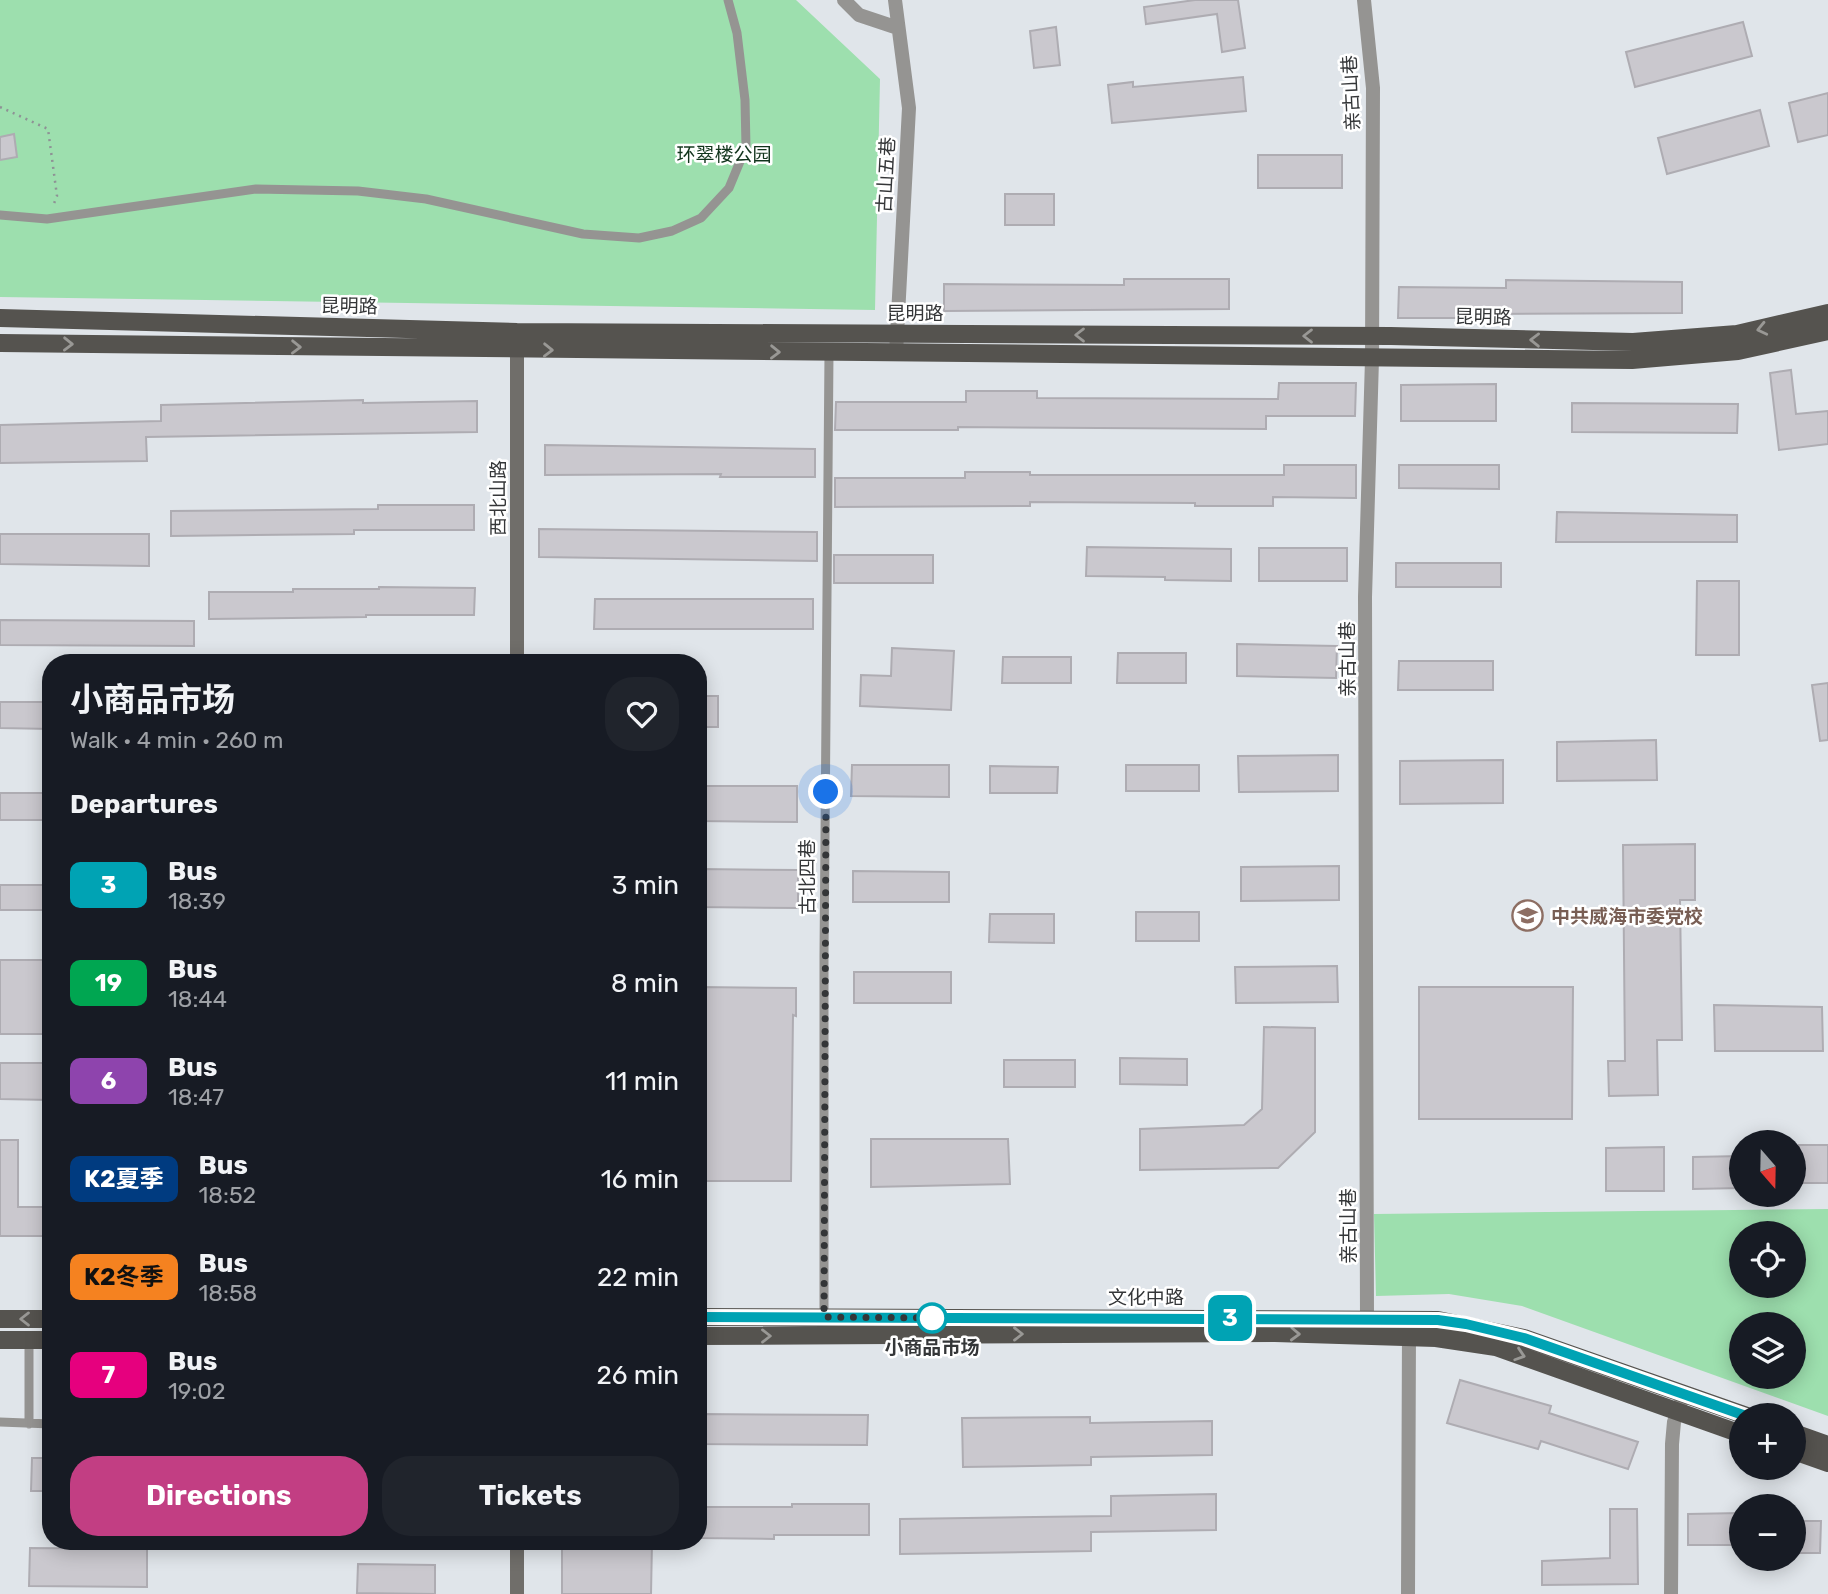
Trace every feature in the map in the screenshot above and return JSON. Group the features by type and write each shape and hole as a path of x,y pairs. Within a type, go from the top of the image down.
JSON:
{"main road":[{"name":"昆明路","path":"0,343 518,341 897,334 1372,336 1633,342 1737,334 1828,313"},
{"name":"昆明路","path":"0,318 829,353 1372,359 1632,360 1738,351 1828,331"},
{"name":"西北山路","path":"517,654 518,341"},
{"name":"文化中路","path":"707,1317 1367,1318 1409,1328 1438,1320 1524,1338 1729,1410"},
{"path":"0,1319 42,1319"},
{"path":"707,1336 1275,1333 1409,1328 1436,1338 1496,1347 1729,1430"},
{"path":"0,1340 42,1340"},
{"path":"1806,1437 1828,1445"},
{"path":"1806,1455 1828,1463"},
{"path":"517,1550 517,1594"}],"street":[{"path":"844,0 859,15 898,28"},
{"name":"古山五巷","path":"895,0 909,108 896,353"},
{"name":"亲古山巷","path":"1364,0 1373,88 1372,359 1365,597 1367,1318"},
{"path":"1408,1594 1409,1328"},
{"path":"1671,1594 1672,1444 1677,1412 1684,1393"}],"lane":[{"path":"0,215 47,219 256,189 358,191 426,199 583,234 639,238 672,230 701,218 729,188 746,146 745,100 737,33 728,0"},
{"name":"古北四巷","path":"824,1317 829,353"},
{"path":"29,1340 29,1424"},
{"path":"0,1422 42,1424"}],"path":[{"path":"0,107 48,129 57,196 47,219"}],"green space":[{"name":"环翠楼公园","path":"0,0 796,0 880,79 875,310 0,297"},
{"path":"1828,1209 1828,1416 1806,1408 1806,1403 1792,1403 1753,1389 1806,1389 1806,1312 1729,1312 1729,1380 1522,1306 1449,1294 1376,1296 1374,1214"}],"building":[{"path":"1195,0 1238,0 1245,48 1222,52 1217,14 1146,24 1144,7"},
{"path":"1743,22 1752,56 1635,87 1626,52"},
{"path":"1056,27 1060,65 1034,68 1030,31"},
{"path":"1243,77 1246,111 1112,123 1108,85 1133,82 1133,87"},
{"path":"1828,93 1828,135 1798,142 1789,103"},
{"path":"1760,110 1769,146 1667,174 1658,138"},
{"path":"14,134 17,157 0,160 0,137"},
{"path":"1258,155 1342,155 1342,188 1258,188"},
{"path":"1005,194 1054,194 1054,225 1005,225"},
{"path":"1124,279 1229,279 1229,309 944,311 944,284 1124,285"},
{"path":"1506,280 1682,282 1682,313 1494,314 1494,318 1398,318 1399,287 1506,288"},
{"path":"1791,370 1796,414 1828,411 1828,444 1779,450 1770,373"},
{"path":"1279,383 1356,383 1355,416 1266,416 1266,429 958,427 958,430 835,430 836,402 966,402 966,391 1037,391 1037,398 1278,399"},
{"path":"1496,384 1496,421 1401,421 1401,385"},
{"path":"363,400 363,403 477,401 477,432 146,437 147,461 0,463 0,425 161,421 161,405"},
{"path":"1572,403 1738,404 1737,433 1572,432"},
{"path":"545,445 815,449 815,477 720,477 721,474 545,475"},
{"path":"1284,465 1356,465 1356,498 1273,497 1273,506 1030,502 1030,506 835,507 835,478 965,478 965,472 1030,472 1030,475 1284,475"},
{"path":"1399,465 1499,465 1499,489 1399,488"},
{"path":"378,505 474,505 474,530 354,530 354,534 171,536 171,511 378,509"},
{"path":"1557,512 1737,515 1737,542 1556,542"},
{"path":"539,529 817,532 817,561 539,557"},
{"path":"0,534 149,534 149,566 0,564"},
{"path":"1087,547 1231,549 1231,581 1086,576"},
{"path":"1259,548 1347,548 1347,581 1259,581"},
{"path":"834,555 933,555 933,583 834,583"},
{"path":"1396,563 1501,563 1501,587 1396,587"},
{"path":"1697,581 1739,581 1739,655 1696,655"},
{"path":"475,588 474,615 209,619 209,592 293,592 293,589"},
{"path":"595,599 813,599 813,629 594,629"},
{"path":"0,620 194,621 194,646 0,645"},
{"path":"1237,644 1337,646 1336,678 1237,676"},
{"path":"892,648 954,651 951,710 860,706 861,675 891,676"},
{"path":"1118,653 1186,653 1186,683 1117,683"},
{"path":"1003,657 1071,657 1071,683 1002,683"},
{"path":"1399,661 1493,661 1493,690 1398,690"},
{"path":"1828,683 1828,740 1820,741 1812,685"},
{"path":"707,696 718,696 718,727 707,727"},
{"path":"0,702 42,702 42,729 0,728"},
{"path":"1656,740 1657,780 1557,781 1557,742"},
{"path":"1338,755 1338,791 1239,792 1238,756"},
{"path":"1503,760 1503,803 1400,804 1400,761"},
{"path":"852,765 949,765 949,797 851,796"},
{"path":"1126,765 1199,765 1199,791 1126,791"},
{"path":"990,766 1058,767 1057,793 990,793"},
{"path":"707,786 797,786 797,822 707,821"},
{"path":"0,793 42,793 42,820 0,820"},
{"path":"1695,844 1695,900 1680,900 1682,1040 1657,1040 1658,1095 1609,1096 1608,1061 1625,1061 1623,845"},
{"path":"1339,866 1339,900 1241,901 1241,867"},
{"path":"707,869 798,870 798,908 707,907"},
{"path":"853,871 949,872 949,902 853,902"},
{"path":"0,885 42,885 42,910 0,910"},
{"path":"1136,912 1199,912 1199,941 1136,941"},
{"path":"990,914 1054,914 1054,943 989,942"},
{"path":"0,960 42,960 42,1034 0,1034"},
{"path":"1337,966 1338,1002 1236,1003 1235,967"},
{"path":"854,972 951,972 951,1003 854,1003"},
{"path":"707,987 796,988 796,1016 793,1015 791,1181 707,1181"},
{"path":"1419,987 1573,987 1572,1119 1419,1119"},
{"path":"1714,1005 1822,1007 1823,1051 1715,1051"},
{"path":"1264,1027 1315,1028 1315,1132 1278,1168 1140,1170 1140,1129 1244,1125 1262,1109"},
{"path":"1120,1058 1187,1059 1187,1085 1120,1084"},
{"path":"1004,1060 1075,1060 1075,1087 1004,1087"},
{"path":"0,1063 42,1063 42,1100 0,1099"},
{"path":"871,1139 1008,1139 1010,1184 871,1187"},
{"path":"0,1140 18,1140 18,1207 42,1207 42,1236 0,1236"},
{"path":"1806,1145 1828,1145 1828,1183 1806,1183"},
{"path":"1664,1147 1664,1191 1606,1191 1606,1148"},
{"path":"1729,1156 1729,1188 1693,1189 1693,1157"},
{"path":"1460,1380 1551,1406 1549,1413 1638,1442 1628,1469 1541,1441 1538,1449 1447,1423"},
{"path":"707,1414 868,1415 867,1445 707,1444"},
{"path":"1090,1417 1090,1423 1212,1421 1212,1455 1091,1457 1091,1465 963,1467 962,1418"},
{"path":"32,1458 42,1458 42,1491 31,1491"},
{"path":"1216,1494 1216,1530 1091,1532 1091,1551 900,1554 900,1519 1111,1516 1111,1496"},
{"path":"792,1504 869,1504 869,1535 774,1535 774,1539 707,1538 707,1507 792,1507"},
{"path":"1610,1509 1637,1509 1638,1584 1542,1585 1542,1561 1610,1558"},
{"path":"1729,1513 1729,1545 1688,1545 1688,1514"},
{"path":"1806,1521 1821,1521 1820,1553 1806,1553"},
{"path":"30,1548 147,1550 147,1587 29,1586"},
{"path":"562,1550 652,1550 651,1594 562,1594"},
{"path":"358,1564 435,1565 435,1594 357,1593"}],"bus line":[{"name":"3","path":"707,1317 1438,1320 1524,1338 1729,1410"}],"place":[{"name":"中共威海市委党校","path":"1528,916"},
{"name":"小商品市场","path":"932,1318"}],"route":[{"path":"826,792 824,1317 932,1318"}]}
